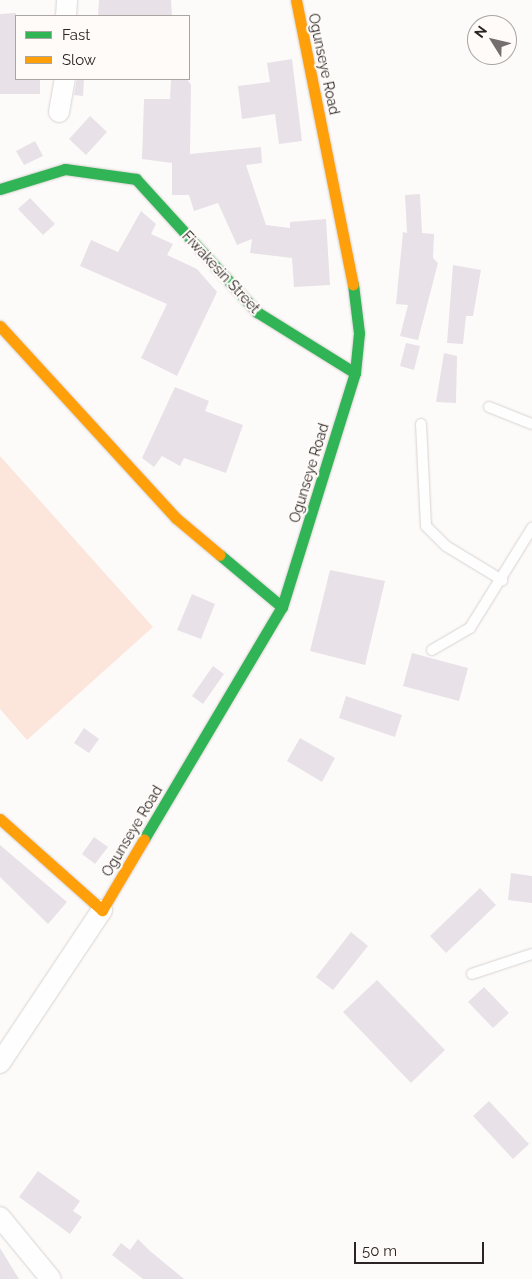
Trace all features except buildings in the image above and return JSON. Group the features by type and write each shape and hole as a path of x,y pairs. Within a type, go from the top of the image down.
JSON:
{"street":[{"path":"66,15 67,0"},
{"name":"Ogunseye Road","path":"102,910 282,606 355,373 359,333 355,291 296,0"},
{"path":"59,112 66,80"},
{"name":"Fiwakesin Street","path":"0,189 65,169 124,174 136,179 257,312 355,373"},
{"path":"0,326 176,518 282,606"},
{"path":"0,819 102,910 0,1063"},
{"path":"0,1217 51,1279"}],"lane":[{"path":"489,407 532,424"},
{"path":"422,424 426,526 446,546 502,580"},
{"path":"432,650 470,628 502,580 532,528"},
{"path":"472,974 532,954"}],"shaded area":[{"path":"0,456 153,627 27,740 0,709"}],"traffic: fast":[{"path":"0,189 65,169 136,179 257,312 355,373"},
{"path":"144,839 282,607 355,373 359,333 353,284"},
{"path":"220,555 282,607"}],"traffic: slow":[{"path":"296,0 353,284"},
{"path":"0,326 176,518 220,555"},
{"path":"0,819 102,910 144,839"}]}
